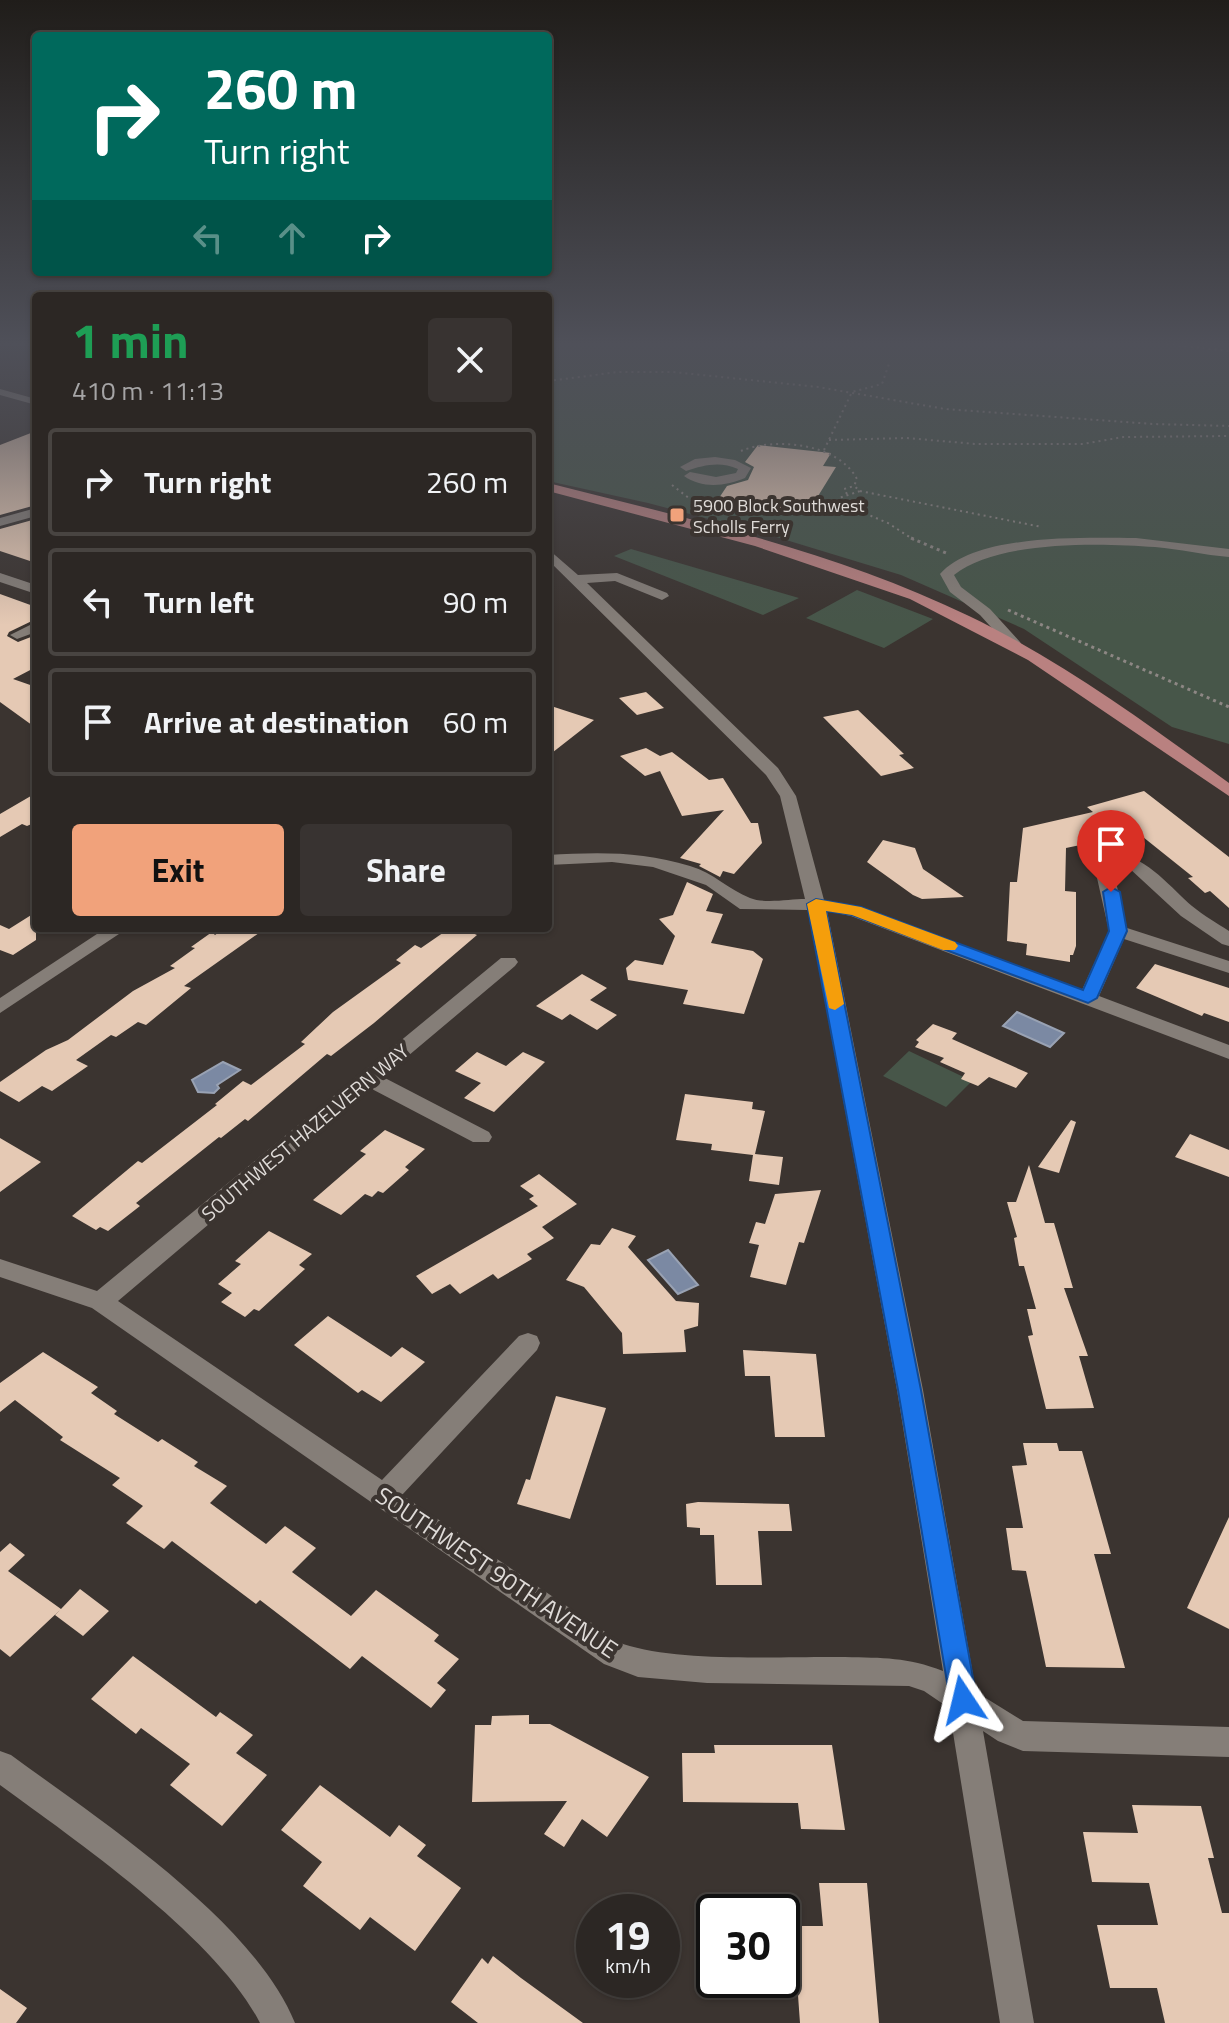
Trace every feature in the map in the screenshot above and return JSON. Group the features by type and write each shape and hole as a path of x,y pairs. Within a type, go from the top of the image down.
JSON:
{"main road":[{"path":"552,488 792,554 871,580 960,617 1015,645 1091,691 1229,791"}],"street":[{"path":"0,522 32,513"},
{"path":"1015,645 985,612 951,584 947,574 954,565 963,560 1019,548 1114,541 1229,553"},
{"path":"552,557 772,772 788,796 816,904 910,1390 1017,2023"},
{"path":"0,577 32,589"},
{"path":"575,579 617,577 662,596"},
{"path":"17,635 32,628"},
{"path":"552,860 612,857 653,862 686,870 712,881 747,905 816,904 855,911 1229,1052"},
{"path":"1088,998 1118,931 1104,869 1111,863 1121,860 1143,870 1188,912 1229,940"},
{"path":"1118,931 1229,967"},
{"path":"0,1007 113,932"},
{"name":"SOUTHWEST HAZELVERN WAY","path":"101,1302 508,962"},
{"path":"369,1079 481,1137"},
{"name":"SOUTHWEST 90TH AVENUE","path":"0,1268 101,1302 614,1655 638,1663 707,1669 909,1672 934,1681 1009,1731 1023,1736 1229,1742"},
{"path":"384,1496 528,1343"},
{"path":"0,1766 89,1832 225,1947 274,2007 278,2023"}],"path":[{"path":"824,450 831,436"},
{"path":"829,440 906,438 976,444 1083,444 1123,437 1186,436"},
{"path":"736,452 761,443 824,450 850,466 857,479 854,486"},
{"path":"672,485 690,499 710,508 695,510"},
{"path":"854,486 860,491"},
{"path":"847,494 844,489 854,486"},
{"path":"963,560 919,543 888,523 844,506 839,498 860,491 1053,529"},
{"path":"998,605 1229,707"}],"green space":[{"path":"552,436 1229,436 1229,744 1172,727 1024,629 901,575 773,536 552,482"},
{"path":"631,549 799,598 763,615 614,556"},
{"path":"857,590 933,619 884,648 806,618"},
{"path":"909,1051 972,1081 946,1107 883,1076"}],"water":[{"path":"1017,1012 1064,1033 1050,1047 1003,1026"},
{"path":"223,1062 240,1070 217,1085 219,1088 214,1093 198,1092 192,1080"},
{"path":"668,1250 698,1285 678,1294 648,1260"}],"building":[{"path":"22,436 32,436 32,506 0,515 0,445"},
{"path":"758,445 831,453 823,466 836,467 815,501 802,499 794,512 755,510 751,515 723,511 729,503 717,501 727,486 748,480 754,467 745,462"},
{"path":"32,520 32,562 0,551 0,529"},
{"path":"0,594 32,606 32,621 7,636 18,642 32,637 32,669 13,679 32,686 32,725 0,702"},
{"path":"646,692 664,708 637,715 619,698"},
{"path":"552,706 594,720 552,753"},
{"path":"858,710 904,754 899,755 914,768 881,776 823,717"},
{"path":"646,748 660,756 672,752 709,780 723,778 751,823 758,823 762,843 734,874 723,871 720,877 699,866 701,864 680,858 724,810 682,816 660,771 645,776 620,756"},
{"path":"1144,791 1229,857 1229,908 1210,891 1205,893 1188,878 1193,877 1138,833 1066,848 1065,891 1076,892 1076,946 1073,955 1070,955 1070,962 1026,955 1027,944 1007,941 1010,882 1017,882 1023,828 1093,812 1087,807"},
{"path":"32,795 32,824 22,824 0,837 0,814"},
{"path":"883,840 915,848 923,869 964,897 922,899 913,895 867,862"},
{"path":"687,882 713,894 706,911 723,914 711,943 753,951 763,959 744,1014 683,1004 688,990 628,980 626,968 635,960 663,965 675,936 659,919 673,915"},
{"path":"32,915 32,932 36,932 36,940 13,955 0,950 0,925 9,929"},
{"path":"212,932 215,935 219,932 260,932 184,986 191,988 146,1025 138,1022 116,1037 111,1035 76,1060 88,1066 52,1091 42,1086 19,1102 0,1091 0,1082 46,1050 68,1040 133,991 175,968 170,966 195,948 191,947"},
{"path":"444,932 477,935 374,1023 331,1056 327,1054 248,1121 245,1119 219,1137 136,1203 140,1206 108,1231 100,1227 96,1230 72,1216 138,1161 142,1163 217,1105 243,1081 251,1085 305,1044 301,1042 333,1012 401,963 396,960 415,945 421,948"},
{"path":"1155,964 1229,988 1229,1022 1204,1013 1202,1016 1136,988"},
{"path":"582,974 607,988 590,1000 617,1015 597,1030 570,1014 562,1020 536,1006"},
{"path":"933,1024 957,1033 952,1039 1028,1073 1016,1088 989,1077 978,1086 961,1079 965,1073 940,1062 944,1058 915,1047 919,1042 916,1040"},
{"path":"477,1052 506,1066 523,1052 545,1062 494,1112 464,1098 481,1083 455,1071"},
{"path":"685,1094 753,1102 752,1109 765,1111 755,1154 783,1157 779,1185 749,1181 753,1155 711,1150 712,1144 676,1140"},
{"path":"1071,1120 1076,1122 1059,1173 1038,1167"},
{"path":"385,1130 425,1149 405,1167 409,1170 383,1193 378,1191 372,1197 365,1194 341,1215 313,1200 366,1154 360,1151"},
{"path":"1190,1134 1229,1150 1229,1177 1175,1157"},
{"path":"0,1138 41,1162 0,1192"},
{"path":"1029,1165 1045,1223 1054,1223 1073,1288 1064,1288 1088,1356 1079,1356 1094,1408 1046,1409 1028,1336 1033,1335 1027,1309 1036,1309 1024,1266 1019,1266 1014,1238 1017,1237 1007,1202 1016,1202"},
{"path":"539,1174 577,1204 542,1227 554,1238 527,1254 532,1259 498,1279 493,1274 460,1294 450,1284 432,1294 416,1276 538,1206 529,1199 534,1196 520,1186"},
{"path":"821,1190 804,1243 799,1242 786,1285 750,1277 759,1245 749,1243 756,1222 765,1224 775,1194"},
{"path":"612,1228 636,1236 628,1247 676,1301 699,1303 698,1326 684,1330 686,1352 623,1354 622,1333 584,1287 566,1280 591,1244 600,1245"},
{"path":"269,1231 312,1254 299,1265 305,1269 259,1311 254,1309 245,1317 221,1302 232,1293 218,1284 241,1264 235,1261"},
{"path":"328,1316 391,1357 402,1347 425,1362 381,1402 362,1390 358,1393 294,1345"},
{"path":"743,1350 816,1354 825,1437 775,1437 770,1376 745,1376"},
{"path":"43,1352 98,1387 91,1393 117,1411 114,1414 158,1442 162,1439 198,1462 194,1466 227,1486 210,1503 266,1544 285,1526 316,1548 292,1572 351,1616 376,1590 439,1635 434,1641 459,1659 437,1683 446,1690 431,1708 362,1656 350,1669 260,1600 256,1604 172,1541 164,1549 126,1523 143,1506 112,1485 120,1478 60,1440 63,1437 15,1400 0,1412 0,1383"},
{"path":"556,1396 606,1408 570,1519 517,1504 526,1479 530,1480"},
{"path":"1023,1443 1057,1443 1059,1451 1082,1451 1111,1554 1094,1554 1125,1668 1046,1667 1026,1571 1012,1570 1006,1528 1023,1528 1012,1466 1027,1465"},
{"path":"686,1504 789,1504 792,1531 758,1531 762,1585 716,1585 714,1535 700,1535 700,1528 687,1527"},
{"path":"1229,1517 1229,1629 1187,1608"},
{"path":"10,1543 25,1555 8,1571 61,1609 80,1589 109,1611 83,1636 55,1615 60,1610 10,1657 0,1649 0,1552"},
{"path":"133,1656 216,1717 220,1712 253,1735 236,1753 267,1775 222,1826 170,1785 190,1764 141,1728 136,1734 91,1699"},
{"path":"529,1715 529,1724 550,1724 649,1777 607,1837 582,1819 564,1847 544,1834 567,1801 472,1802 475,1725 491,1725 492,1716"},
{"path":"714,1745 832,1745 845,1830 801,1829 798,1803 683,1802 682,1753 715,1753"},
{"path":"320,1785 390,1837 399,1825 426,1845 417,1856 461,1888 415,1951 370,1917 360,1930 303,1886 322,1862 281,1830"},
{"path":"1132,1805 1201,1806 1214,1858 1208,1858 1222,1913 1229,1913 1229,2023 1165,2023 1157,1988 1110,1988 1097,1925 1158,1925 1149,1883 1092,1882 1083,1832 1138,1833"},
{"path":"819,1883 867,1883 879,2023 800,2023 800,1926 823,1926"},
{"path":"493,1956 583,2023 478,2023 451,2002 482,1958 488,1964"},
{"path":"0,1989 27,2008 16,2023 0,2023"}],"slow traffic":[{"path":"835,1004 816,904 855,911 949,946"}],"place":[{"name":"5900 Block Southwest Scholls Ferry","path":"677,515"}],"route":[{"path":"963,1700 910,1390 816,904 855,911 1088,998 1118,931 1111,892"}]}
